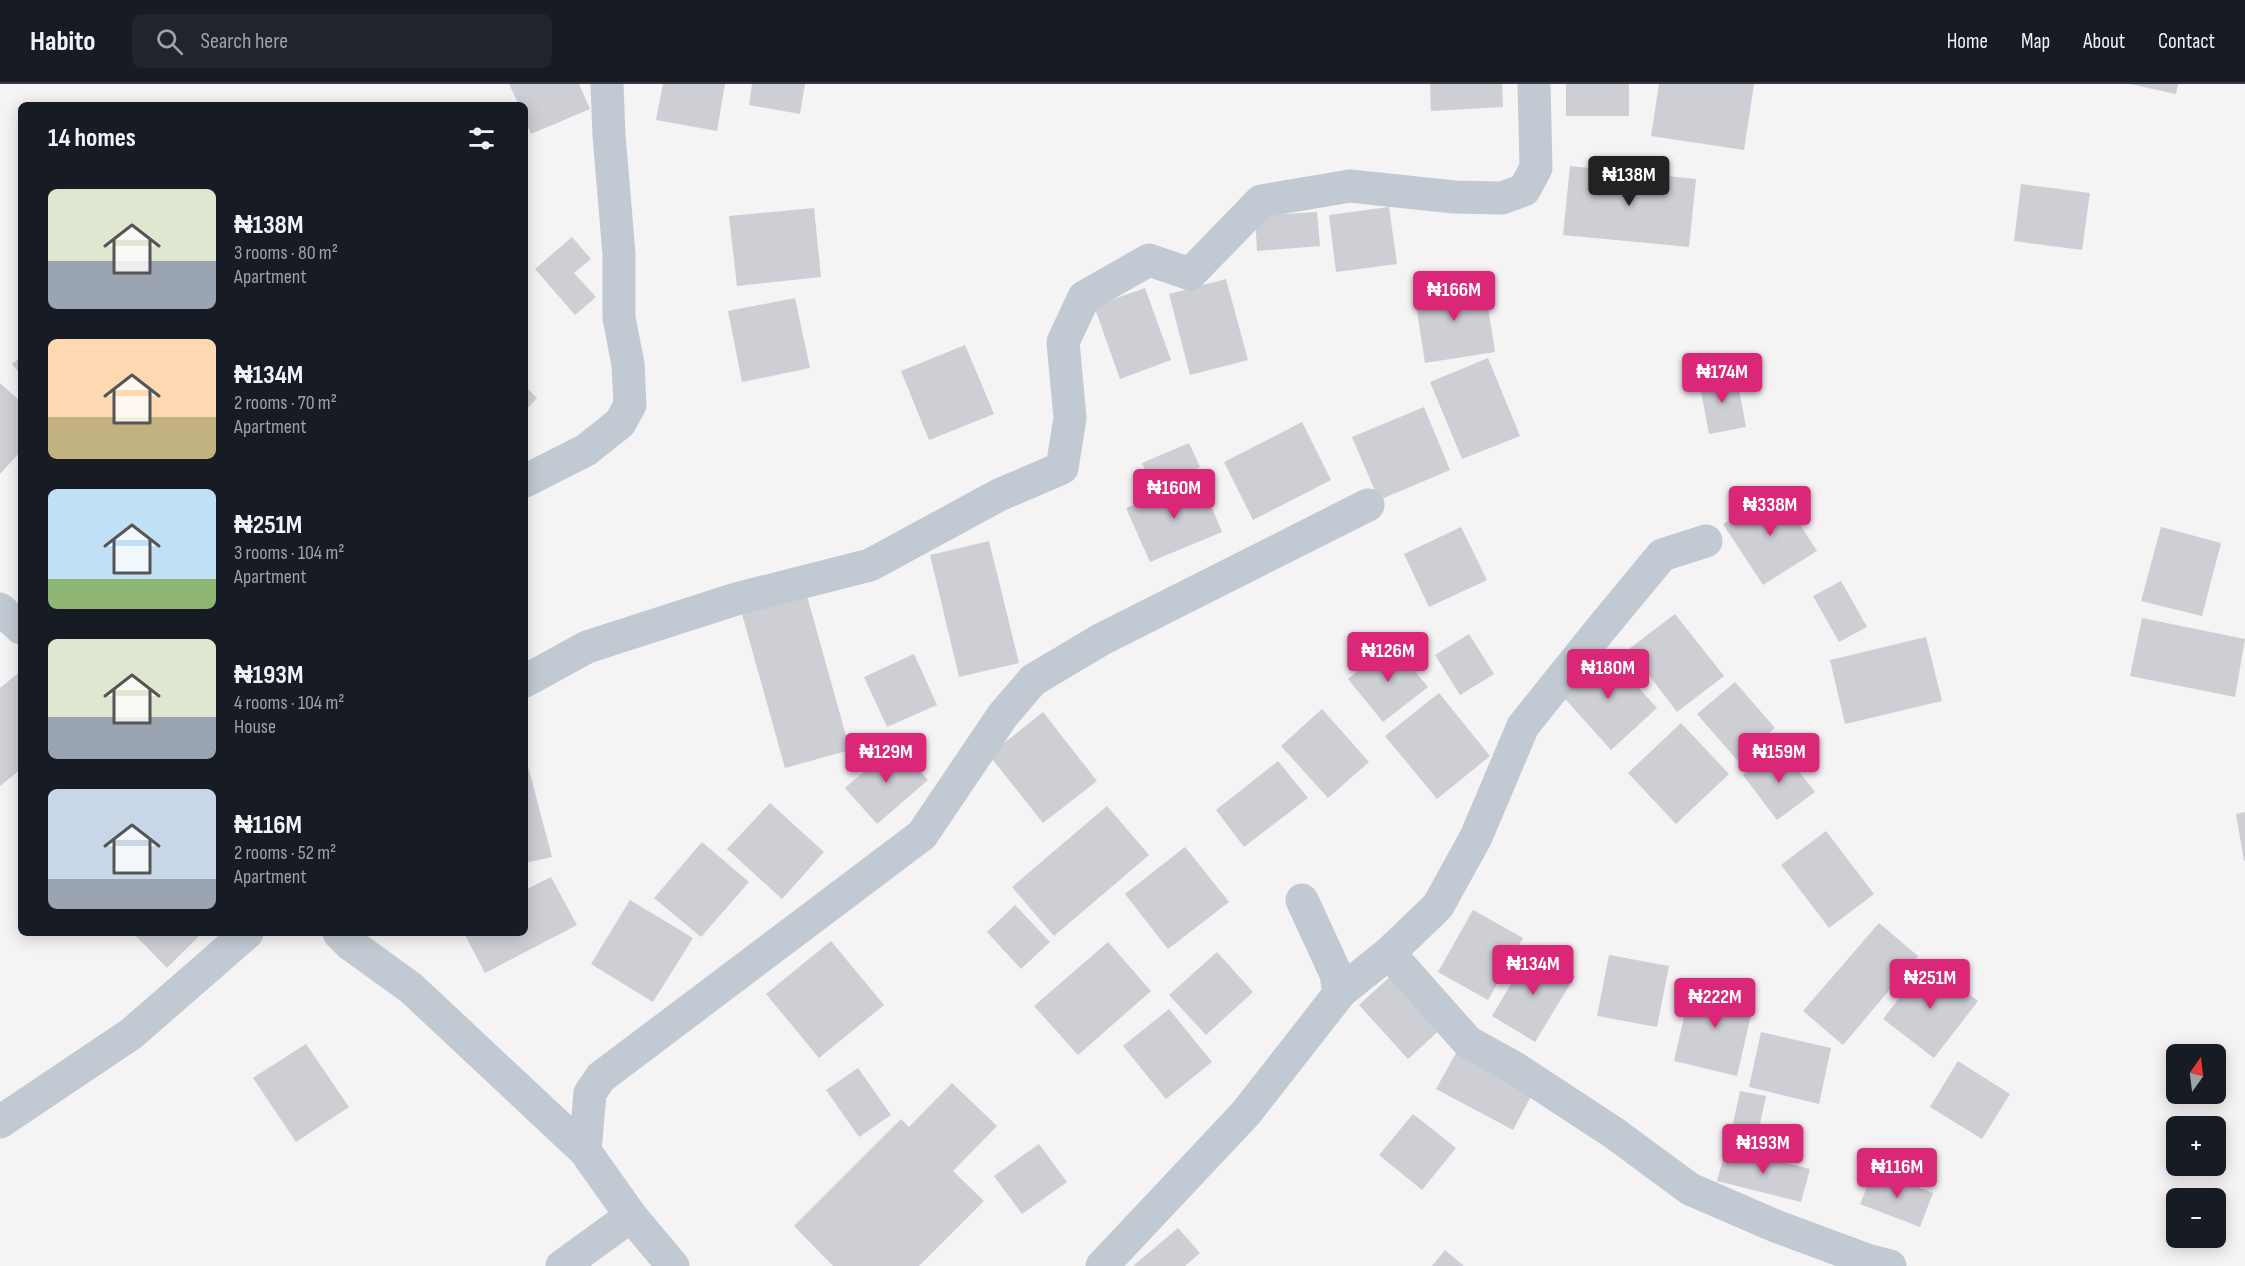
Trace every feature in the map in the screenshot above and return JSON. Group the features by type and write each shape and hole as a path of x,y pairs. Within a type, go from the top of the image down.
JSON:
{"street":[{"path":"528,479 586,450 620,423 630,405 628,364 619,318 619,254 609,135 608,84"},
{"path":"528,679 587,647 736,599 870,566 999,495 1062,468 1070,418 1063,342 1084,297 1149,260 1190,274 1261,201 1350,186 1454,197 1502,198 1524,190 1536,168 1534,84"},
{"path":"585,1151 590,1093 601,1077 922,835 1003,715 1033,680 1102,639 1368,505"},
{"path":"1102,1266 1246,1113 1339,993 1389,953 1438,906 1476,837 1522,726 1662,555 1706,541"},
{"path":"0,609 18,625"},
{"path":"1302,900 1336,974 1339,993"},
{"path":"0,1122 131,1034 244,936"},
{"path":"342,936 411,988 585,1151 631,1216 673,1266"},
{"path":"1389,953 1468,1042 1515,1068 1614,1133 1690,1189 1778,1227 1867,1260 1890,1266"},
{"path":"562,1266 631,1216"}],"building":[{"path":"509,84 579,84 590,109 531,134 528,127 528,102 518,102"},
{"path":"663,84 725,84 717,131 656,120"},
{"path":"752,84 805,84 800,114 749,105"},
{"path":"1430,84 1502,84 1503,107 1431,111"},
{"path":"1566,84 1629,84 1629,116 1566,116"},
{"path":"1659,84 1754,84 1744,150 1651,136"},
{"path":"2130,84 2178,84 2176,94"},
{"path":"1570,166 1696,179 1689,247 1563,235"},
{"path":"2021,184 2090,193 2082,250 2014,241"},
{"path":"1389,207 1397,264 1336,272 1329,215"},
{"path":"814,208 821,277 737,286 729,216"},
{"path":"1317,212 1320,246 1257,251 1255,216"},
{"path":"572,237 591,259 574,273 596,297 575,315 535,269"},
{"path":"1226,279 1248,360 1190,375 1169,294"},
{"path":"1484,281 1495,352 1425,363 1414,292"},
{"path":"1145,288 1171,360 1120,379 1094,306"},
{"path":"795,298 810,368 742,382 728,311"},
{"path":"965,345 994,414 929,440 901,371"},
{"path":"1488,358 1520,436 1462,459 1430,382"},
{"path":"18,359 18,371 12,364"},
{"path":"1736,373 1746,427 1709,434 1699,380"},
{"path":"0,383 18,399 18,454 0,474"},
{"path":"528,389 537,398 528,408"},
{"path":"1424,407 1450,470 1379,500 1352,437"},
{"path":"1302,422 1331,480 1253,520 1224,462"},
{"path":"1189,443 1200,467 1153,487 1142,463"},
{"path":"1199,477 1222,532 1150,562 1126,508"},
{"path":"1777,489 1817,551 1763,585 1723,524"},
{"path":"1461,527 1487,580 1429,607 1404,554"},
{"path":"2161,527 2221,543 2202,616 2141,601"},
{"path":"989,541 1019,663 959,677 930,555"},
{"path":"1841,581 1867,627 1839,642 1813,596"},
{"path":"807,596 850,750 785,768 742,614"},
{"path":"1675,614 1724,676 1677,712 1629,649"},
{"path":"2142,618 2245,639 2235,697 2130,676"},
{"path":"1469,634 1494,674 1460,695 1435,655"},
{"path":"1926,637 1942,701 1845,724 1830,660"},
{"path":"1392,644 1428,687 1383,722 1348,679"},
{"path":"1605,651 1657,708 1611,750 1559,692"},
{"path":"914,654 937,705 887,727 864,677"},
{"path":"18,673 18,771 0,786 0,688"},
{"path":"1735,682 1775,728 1737,760 1697,714"},
{"path":"1439,693 1490,756 1437,799 1385,736"},
{"path":"1322,709 1369,762 1328,798 1281,746"},
{"path":"1043,712 1097,781 1043,823 989,755"},
{"path":"1681,723 1729,774 1676,824 1628,773"},
{"path":"896,744 928,780 877,824 845,788"},
{"path":"1780,747 1815,792 1777,820 1743,775"},
{"path":"1278,761 1308,798 1244,847 1216,810"},
{"path":"528,766 552,857 528,862"},
{"path":"770,803 824,852 782,899 727,849"},
{"path":"1107,806 1149,855 1054,936 1012,887"},
{"path":"2245,812 2245,861 2244,861 2236,814"},
{"path":"1826,831 1874,894 1829,928 1781,865"},
{"path":"702,842 749,882 701,937 654,898"},
{"path":"1185,847 1229,902 1168,949 1125,894"},
{"path":"551,877 577,925 485,973 466,936 528,936 528,888"},
{"path":"630,900 693,938 653,1002 591,964"},
{"path":"1015,905 1050,942 1021,969 987,932"},
{"path":"1473,910 1523,938 1488,1000 1438,972"},
{"path":"1879,923 1918,956 1843,1045 1803,1011"},
{"path":"136,936 199,936 167,968"},
{"path":"831,941 884,1005 819,1058 766,994"},
{"path":"1108,942 1151,991 1078,1055 1034,1006"},
{"path":"1531,950 1575,976 1535,1042 1492,1016"},
{"path":"1217,952 1253,992 1206,1035 1169,995"},
{"path":"1609,955 1669,966 1657,1027 1597,1016"},
{"path":"1927,962 1978,1001 1934,1058 1883,1019"},
{"path":"1395,972 1444,1026 1408,1059 1359,1005"},
{"path":"1692,983 1755,997 1737,1076 1674,1061"},
{"path":"1169,1009 1212,1062 1166,1099 1123,1046"},
{"path":"1761,1032 1831,1048 1819,1104 1749,1087"},
{"path":"306,1044 349,1107 296,1142 253,1078"},
{"path":"1460,1046 1536,1087 1513,1130 1436,1089"},
{"path":"1958,1061 2010,1094 1982,1139 1930,1107"},
{"path":"858,1068 891,1115 859,1137 826,1090"},
{"path":"952,1083 997,1126 953,1171 984,1201 919,1266 833,1266 794,1226 901,1119 909,1127"},
{"path":"1740,1091 1766,1096 1757,1138 1731,1133"},
{"path":"1413,1114 1456,1148 1422,1190 1379,1155"},
{"path":"1039,1144 1067,1182 1022,1214 994,1176"},
{"path":"1726,1148 1810,1169 1801,1202 1717,1181"},
{"path":"1874,1170 1933,1193 1920,1227 1860,1204"},
{"path":"1178,1228 1200,1253 1185,1266 1133,1266"},
{"path":"1445,1250 1464,1266 1432,1266"}]}
